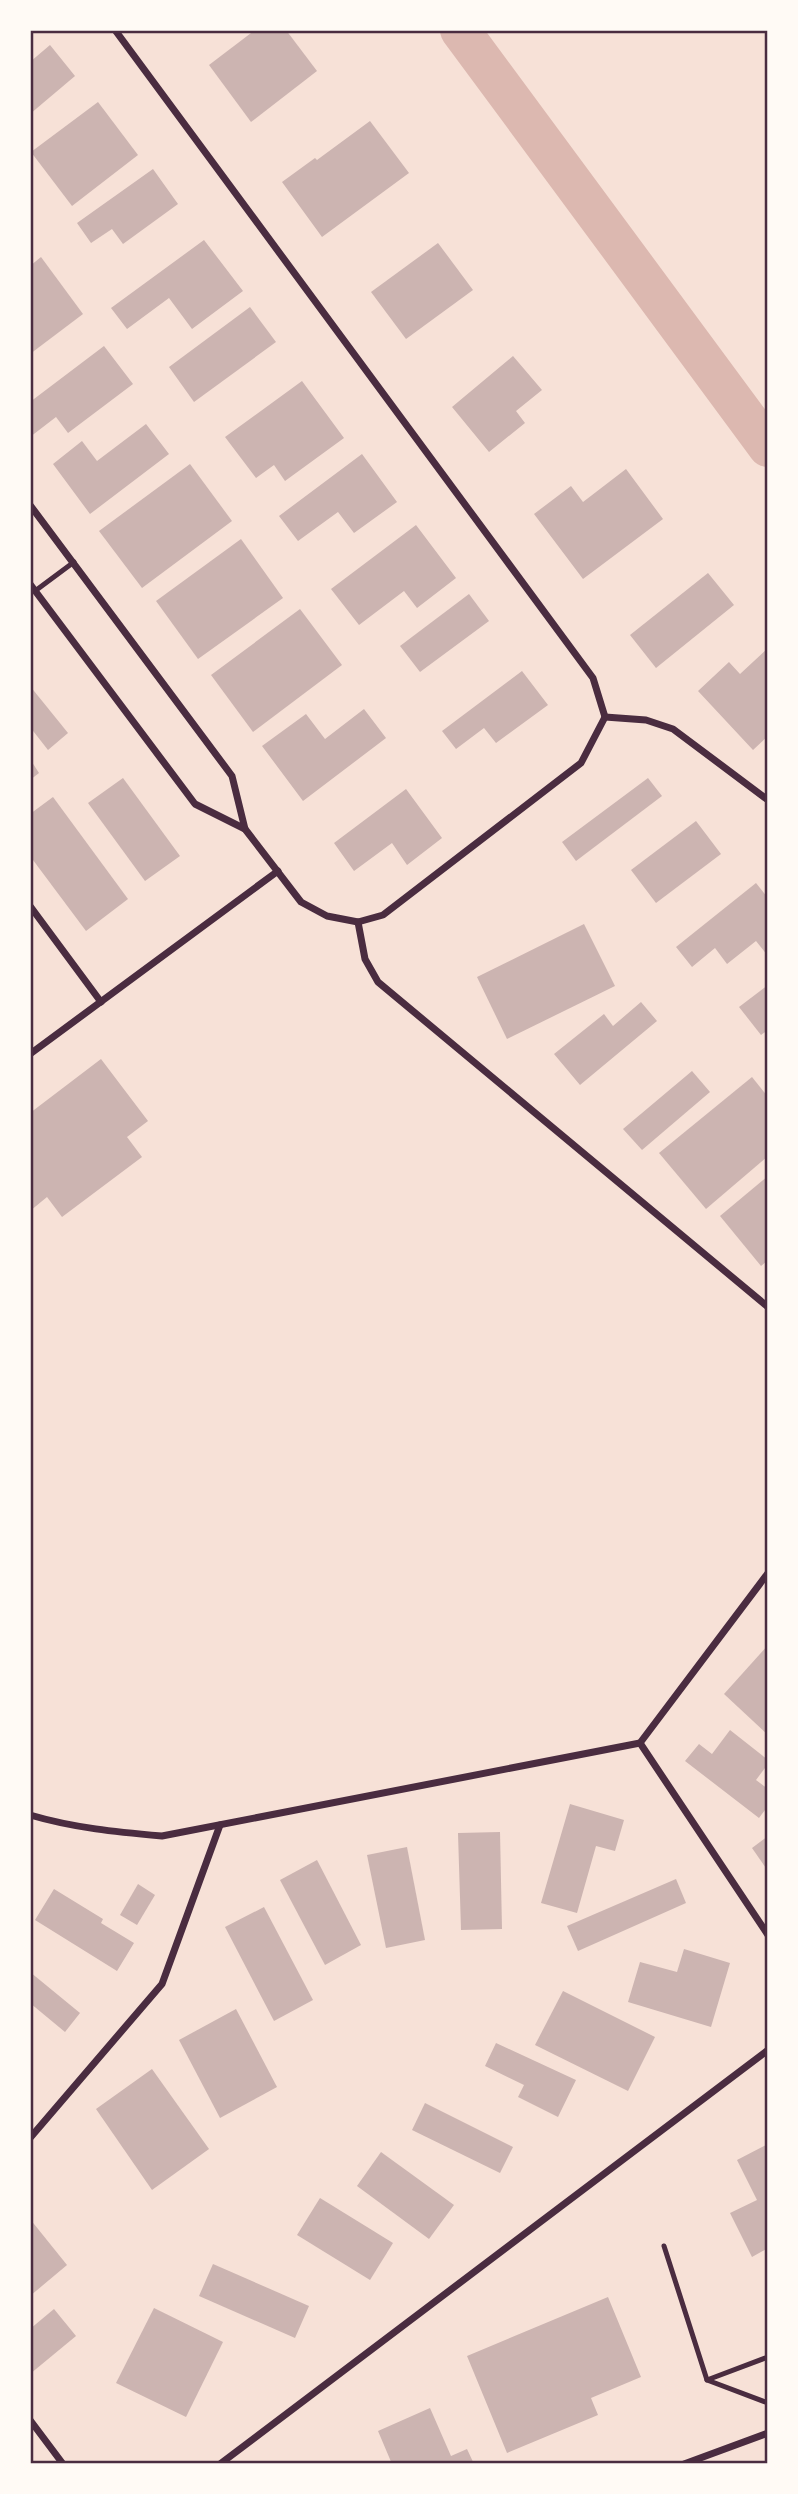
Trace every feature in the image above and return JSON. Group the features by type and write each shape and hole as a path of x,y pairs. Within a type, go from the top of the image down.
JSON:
{"street":[{"path":"30,584 195,804 245,830 301,902 327,916 358,922 383,915 581,763 605,717 593,678 115,30"},
{"path":"30,505 232,776 245,830"},
{"path":"605,717 646,720 673,729 768,800"},
{"path":"30,1054 278,871"},
{"path":"30,906 101,1002"},
{"path":"358,922 365,959 378,982 768,1307"},
{"path":"30,1815 95,1830 162,1836 640,1744 768,1573"},
{"path":"640,1744 768,1935"},
{"path":"30,2138 162,1984 220,1825"},
{"path":"220,2464 768,2050"},
{"path":"30,2420 63,2464"},
{"path":"684,2464 768,2433"}],"lane":[{"path":"35,591 74,562"},
{"path":"664,2246 707,2380"},
{"path":"707,2380 768,2357"},
{"path":"707,2380 768,2403"}],"building":[{"path":"255,30 286,30 317,71 251,122 209,65"},
{"path":"50,45 75,76 30,114 30,62"},
{"path":"98,102 138,155 72,206 31,152"},
{"path":"370,121 409,173 322,237 282,182"},
{"path":"153,169 178,204 123,244 112,229 91,243 77,223"},
{"path":"204,240 243,291 192,329 169,298 127,329 111,308"},
{"path":"438,243 473,290 406,339 371,292"},
{"path":"41,257 83,314 30,354 30,266"},
{"path":"250,307 276,342 194,402 169,367"},
{"path":"104,346 133,384 68,433 56,417 30,437 30,402"},
{"path":"513,356 542,390 516,411 525,423 489,452 452,407"},
{"path":"302,381 344,438 285,481 274,465 256,478 225,437"},
{"path":"146,424 169,454 90,514 53,464 82,441 97,461"},
{"path":"362,454 397,502 354,533 338,512 298,541 279,516"},
{"path":"190,464 232,521 142,588 99,531"},
{"path":"626,469 663,519 583,579 534,514 571,486 583,502"},
{"path":"416,525 456,578 417,608 404,591 359,625 331,589"},
{"path":"241,539 283,598 198,659 156,601"},
{"path":"708,573 734,605 656,668 630,635"},
{"path":"469,594 489,621 420,672 400,646"},
{"path":"300,609 342,665 253,732 211,675"},
{"path":"768,648 768,736 753,750 698,691 729,662 740,674"},
{"path":"522,671 548,705 496,743 484,728 456,749 442,731"},
{"path":"30,686 68,733 48,750 30,727"},
{"path":"364,709 386,738 303,801 262,746 306,714 325,739"},
{"path":"30,759 39,773 30,780"},
{"path":"123,778 180,856 145,881 88,803"},
{"path":"648,778 662,796 576,861 562,842"},
{"path":"406,789 442,838 407,865 392,843 354,871 334,843"},
{"path":"53,797 128,899 86,931 30,856 30,814"},
{"path":"696,821 721,854 656,903 631,870"},
{"path":"756,883 768,898 768,956 756,941 727,964 715,948 692,967 676,947"},
{"path":"584,924 615,986 507,1039 477,977"},
{"path":"768,985 768,1030 761,1035 739,1007"},
{"path":"641,1002 657,1021 580,1085 554,1054 604,1014 613,1026"},
{"path":"101,1059 148,1121 127,1137 142,1157 62,1217 47,1197 30,1211 30,1113"},
{"path":"692,1071 710,1092 642,1150 623,1129"},
{"path":"752,1077 768,1097 768,1156 706,1209 659,1153"},
{"path":"768,1176 768,1260 761,1266 720,1216"},
{"path":"768,1645 768,1735 724,1694"},
{"path":"730,1730 768,1760 756,1780 768,1789 768,1806 759,1818 685,1761 699,1744 712,1754"},
{"path":"570,1804 624,1820 615,1851 596,1846 577,1913 541,1903"},
{"path":"500,1832 502,1929 461,1930 458,1833"},
{"path":"768,1836 768,1871 752,1848"},
{"path":"407,1847 425,1940 386,1948 367,1855"},
{"path":"317,1860 361,1945 325,1965 280,1880"},
{"path":"676,1879 686,1903 578,1951 567,1926"},
{"path":"138,1884 155,1895 137,1925 120,1915"},
{"path":"54,1889 103,1919 101,1923 134,1943 117,1971 35,1920"},
{"path":"264,1907 313,2000 274,2021 225,1927"},
{"path":"684,1949 730,1963 711,2027 628,2002 640,1962 677,1972"},
{"path":"30,1972 80,2013 65,2032 30,2003"},
{"path":"563,1991 655,2037 628,2091 535,2045"},
{"path":"236,2009 277,2087 220,2118 179,2040"},
{"path":"496,2043 576,2080 558,2117 518,2097 524,2085 485,2066"},
{"path":"152,2069 209,2149 152,2190 96,2109"},
{"path":"425,2103 513,2147 500,2173 412,2130"},
{"path":"768,2144 768,2248 752,2257 730,2213 757,2200 737,2160"},
{"path":"381,2152 454,2205 429,2239 357,2186"},
{"path":"320,2198 393,2243 370,2280 297,2235"},
{"path":"30,2219 67,2265 30,2296"},
{"path":"213,2264 309,2306 295,2338 199,2296"},
{"path":"608,2297 641,2377 591,2398 598,2415 507,2453 467,2356"},
{"path":"154,2308 223,2342 186,2417 116,2383"},
{"path":"54,2309 76,2336 30,2374 30,2329"},
{"path":"430,2408 451,2456 467,2449 474,2464 392,2464 378,2431"}],"waterway":[{"path":"460,30 768,447"}]}
